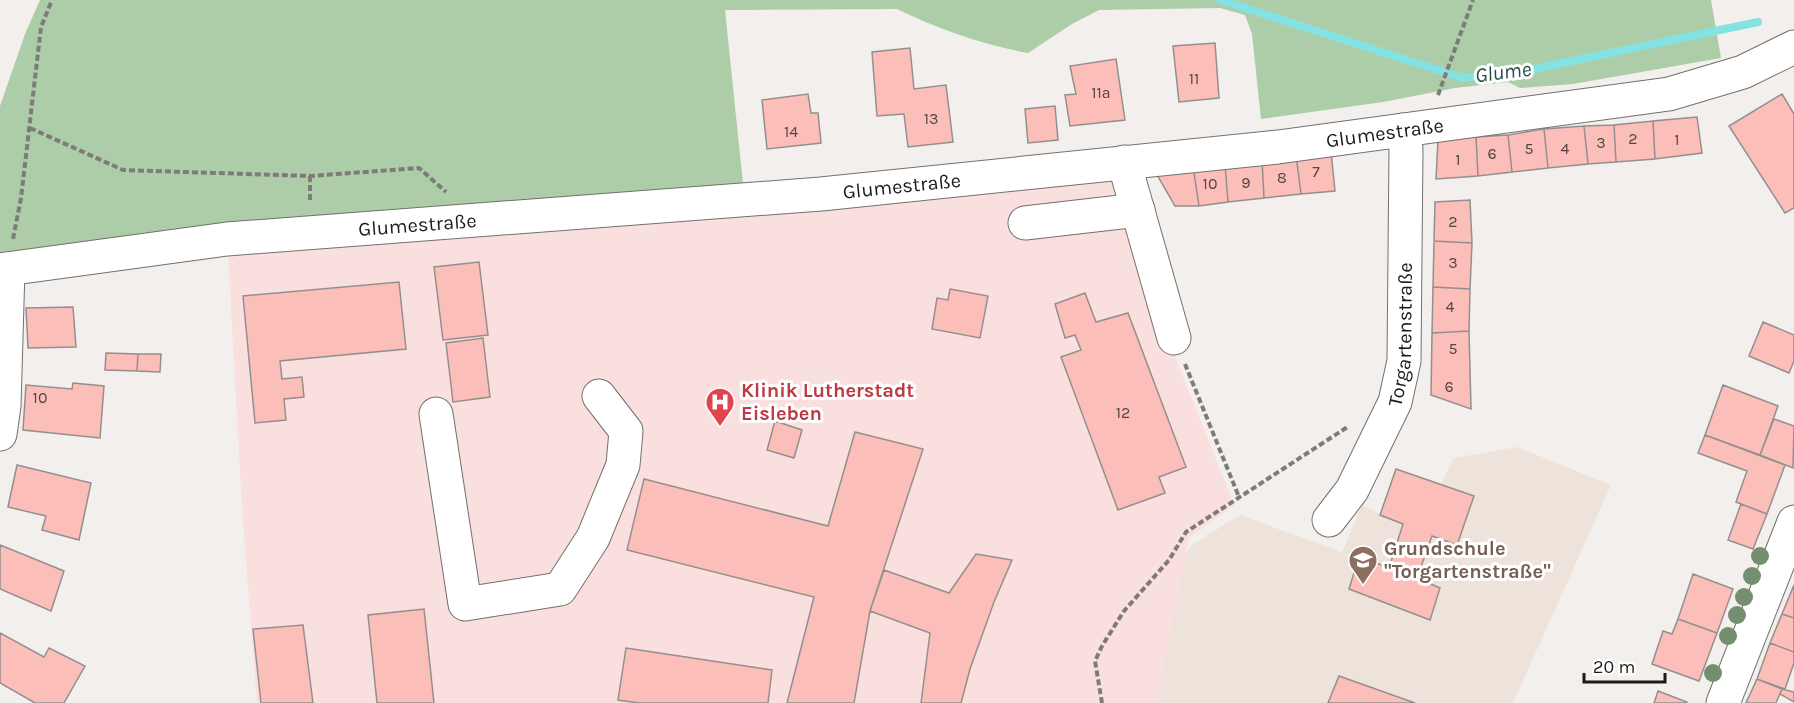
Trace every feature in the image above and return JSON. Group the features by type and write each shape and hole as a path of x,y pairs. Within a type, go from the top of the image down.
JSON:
{"street":[{"name":"Glumestraße","path":"4,270 226,239 821,194 1278,147 1668,94 1743,72 1794,47"},
{"name":"Torgartenstraße","path":"1329,520 1352,490 1395,402 1404,361 1406,149 1403,130"},
{"path":"1124,162 1174,338"},
{"path":"1025,223 1138,210"},
{"path":"0,434 4,405 4,270"},
{"path":"436,414 465,604 560,590 566,581 593,538 623,465 626,431 599,396"},
{"path":"1723,703 1794,522"}],"path":[{"path":"4,270 21,198 41,27 52,0"},
{"path":"1439,89 1473,0"},
{"path":"30,128 123,170 310,176 419,168 478,220"},
{"path":"1174,338 1239,497"},
{"path":"1102,703 1095,661 1102,646 1124,611 1169,560 1186,532 1328,438"}],"shaded area":[{"name":"Klinik Lutherstadt Eisleben","path":"1114,169 1173,351 1234,505 1189,538 1157,703 257,703 242,508 228,252"},
{"name":"Grundschule \"Torgartenstraße\"","path":"1517,447 1611,485 1513,703 1112,703 1113,649 1192,545 1240,515 1342,552 1362,505 1380,514 1396,469 1441,484 1454,458"}],"green space":[{"path":"40,0 1711,0 1721,58 1573,84 1520,88 1508,82 1455,88 1383,102 1261,119 1252,34 1245,15 1220,8 1099,10 1072,24 1028,53 961,36 897,9 725,10 743,184 0,261 0,106 25,34"}],"building":[{"path":"1215,43 1219,98 1179,102 1173,46"},
{"path":"910,48 914,89 946,85 953,142 908,147 904,114 877,116 872,52"},
{"path":"1116,59 1125,120 1070,126 1065,95 1076,94 1070,66"},
{"path":"808,94 811,113 818,113 821,143 767,149 762,100"},
{"path":"1782,94 1794,114 1794,208 1785,213 1729,126"},
{"path":"1055,106 1058,140 1028,143 1025,109"},
{"path":"1697,117 1702,153 1655,159 1653,121"},
{"path":"1653,121 1655,159 1616,162 1614,125"},
{"path":"1614,125 1616,162 1588,164 1584,126"},
{"path":"1584,126 1588,164 1548,168 1544,129"},
{"path":"1544,129 1548,168 1512,172 1508,135"},
{"path":"1508,135 1512,172 1478,176 1476,137"},
{"path":"1476,137 1478,176 1436,179 1438,140"},
{"path":"1331,151 1335,191 1301,194 1296,155"},
{"path":"1296,155 1301,194 1264,198 1262,160"},
{"path":"1262,160 1264,198 1228,202 1225,164"},
{"path":"1225,164 1228,202 1199,206 1193,166"},
{"path":"1193,166 1199,206 1175,206 1156,173"},
{"path":"1470,200 1472,243 1434,241 1435,202"},
{"path":"1434,241 1472,243 1470,289 1433,287"},
{"path":"479,262 488,335 443,340 434,267"},
{"path":"399,282 406,349 280,361 282,379 302,377 304,397 284,399 286,420 255,423 243,296"},
{"path":"1433,287 1470,289 1469,331 1432,333"},
{"path":"950,289 988,296 980,338 932,329 937,298 948,300"},
{"path":"1085,293 1096,322 1128,313 1186,467 1159,477 1165,493 1118,510 1061,357 1081,350 1075,335 1065,338 1055,304"},
{"path":"73,307 76,347 28,348 26,308"},
{"path":"1763,322 1794,335 1794,361 1789,373 1749,356"},
{"path":"1469,331 1471,409 1431,395 1432,333"},
{"path":"483,338 490,397 453,402 446,343"},
{"path":"106,353 138,354 137,371 105,370"},
{"path":"138,354 161,354 160,372 137,371"},
{"path":"73,383 104,386 100,438 23,430 26,385 72,389"},
{"path":"1723,385 1778,406 1760,455 1705,435"},
{"path":"1774,419 1794,426 1793,468 1760,455"},
{"path":"775,421 802,430 794,458 767,450"},
{"path":"855,432 923,449 870,611 854,703 787,703 814,597 627,550 644,479 828,526"},
{"path":"1705,435 1785,465 1767,514 1736,502 1747,471 1698,453"},
{"path":"17,465 91,483 79,540 42,530 46,516 8,507"},
{"path":"1396,469 1474,496 1457,545 1432,536 1417,578 1440,588 1430,620 1349,589 1359,556 1389,568 1403,524 1380,515"},
{"path":"1741,504 1767,514 1753,549 1728,540"},
{"path":"0,545 64,571 51,611 0,589"},
{"path":"976,554 1012,560 970,669 961,703 921,703 930,633 870,611 884,570 949,593"},
{"path":"1693,574 1733,589 1717,633 1678,619"},
{"path":"1794,585 1794,618 1782,614"},
{"path":"424,609 434,703 377,703 368,615"},
{"path":"1782,614 1794,618 1794,652 1770,643"},
{"path":"1678,619 1717,633 1699,681 1652,664 1663,631 1672,634"},
{"path":"303,625 313,703 261,703 253,629"},
{"path":"0,633 44,657 49,648 85,666 64,703 35,703 0,683"},
{"path":"1770,643 1794,652 1794,663 1785,689 1757,679"},
{"path":"626,648 772,670 768,703 639,703 618,700"},
{"path":"1339,676 1415,703 1328,703"},
{"path":"1757,679 1782,689 1776,703 1746,703"},
{"path":"1782,689 1794,692 1794,702 1780,694"},
{"path":"1658,691 1687,702 1654,703"}],"waterway":[{"name":"Glume","path":"1220,0 1463,78 1529,70 1758,22"}],"place":[{"name":"Klinik Lutherstadt Eisleben","path":"720,428"},
{"name":"Grundschule \"Torgartenstraße\"","path":"1363,586"}]}
